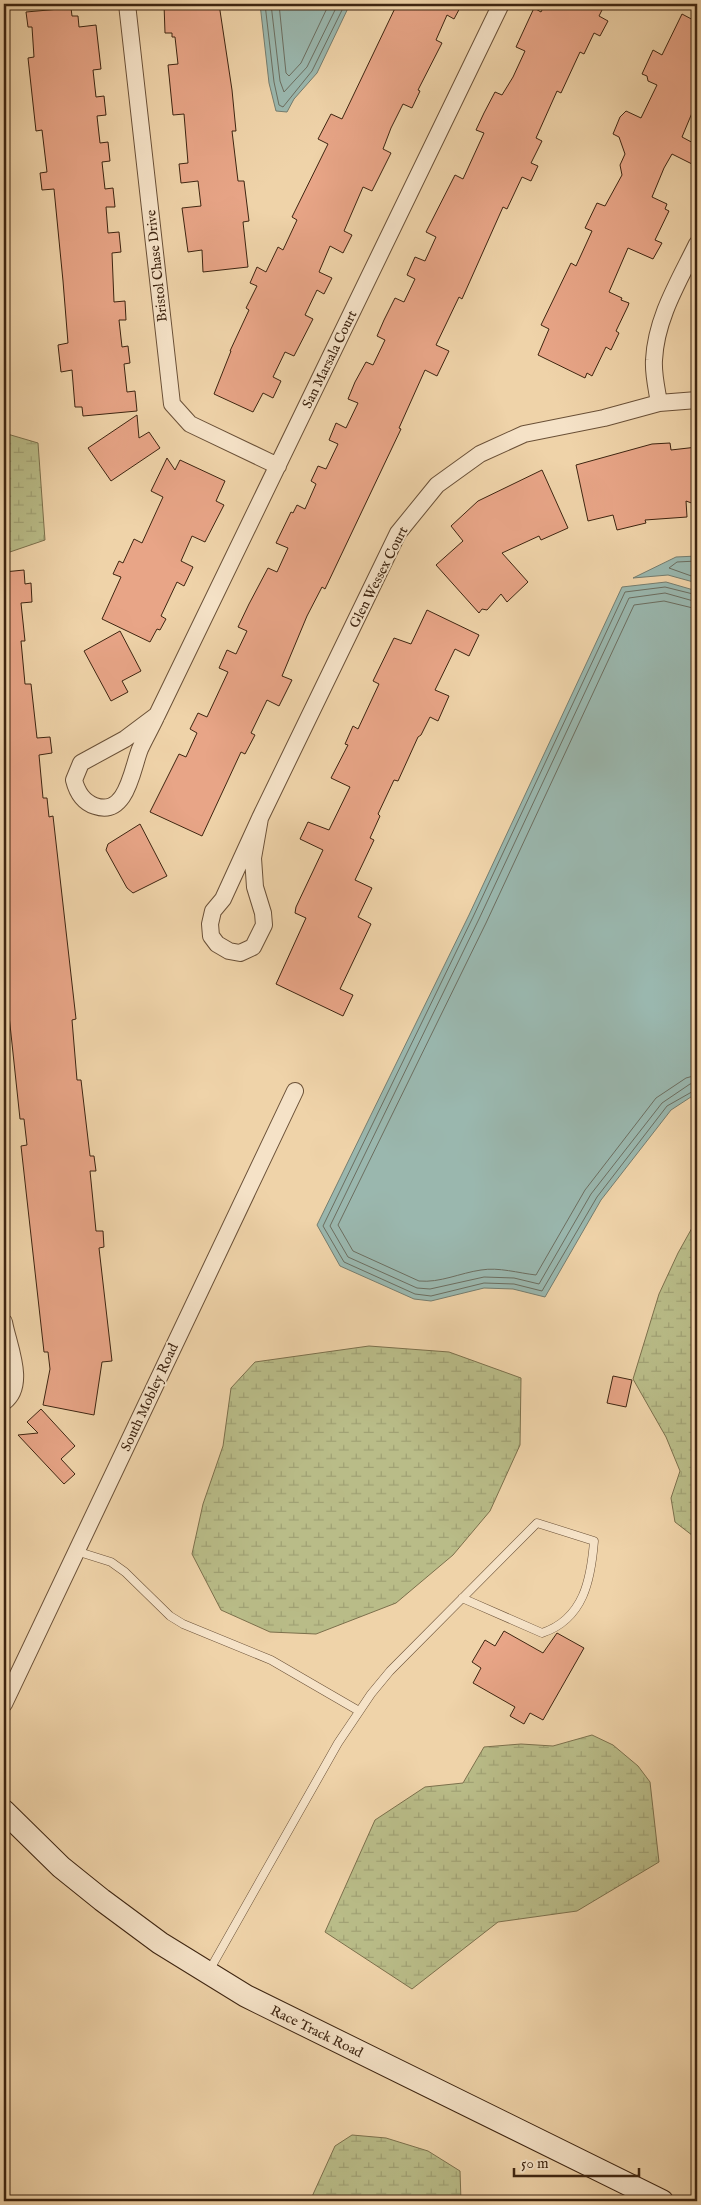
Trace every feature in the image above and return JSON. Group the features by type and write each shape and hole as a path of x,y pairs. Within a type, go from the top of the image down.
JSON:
{"main road":[{"name":"Race Track Road","path":"4,1811 61,1867 102,1900 160,1943 246,1996 662,2201"}],"street":[{"name":"Bristol Chase Drive","path":"127,4 172,404 190,424 278,466"},
{"name":"San Marsala Court","path":"157,715 126,739 81,763 74,780 80,796 89,804 106,808 115,804 124,796 140,750 278,466 501,4"},
{"path":"659,403 653,362 658,334 664,312 697,244"},
{"name":"Glen Wessex Court","path":"260,818 253,858 255,887 263,913 264,925 253,947 240,953 229,951 217,944 211,936 210,924 213,911 223,899 260,818 398,532 437,485 480,454 524,434 604,418 659,403 697,400"},
{"name":"South Mobley Road","path":"4,1704 295,1091"},
{"path":"4,1322 16,1376 11,1397 4,1402"}],"lane":[{"path":"208,1973 338,1743 359,1711 390,1671 462,1598 537,1523 594,1541 585,1596 564,1622 554,1629 542,1633 462,1598"},
{"path":"76,1551 110,1562 125,1572 170,1616 183,1624 271,1660 359,1711"}],"green space":[{"path":"4,433 38,443 45,540 4,554"},
{"path":"697,1219 697,1539 675,1522 671,1498 680,1471 666,1437 633,1379 659,1294 678,1253"},
{"path":"369,1346 449,1352 521,1378 520,1445 490,1511 453,1555 396,1603 316,1634 270,1632 221,1610 192,1554 203,1504 223,1446 231,1388 255,1362"},
{"path":"592,1735 613,1745 638,1766 650,1782 659,1862 577,1911 498,1922 412,1989 325,1932 375,1820 425,1787 463,1783 484,1747 521,1744 553,1746"},
{"path":"352,2135 386,2138 428,2151 460,2171 461,2201 310,2201 335,2146"}],"water":[{"path":"260,4 350,4 317,73 294,99 287,112 276,111 269,83"},
{"path":"697,556 697,583 668,575 633,578 676,557"},
{"path":"666,582 697,591 697,1093 671,1110 601,1200 545,1297 513,1289 484,1288 431,1301 414,1299 340,1266 317,1225 469,915 622,587"}],"building":[{"path":"164,4 219,4 232,90 236,131 232,131 238,181 244,181 249,221 243,222 248,267 203,272 202,250 188,252 182,208 201,206 198,181 181,183 179,164 188,163 184,114 173,115 168,65 178,64 175,37 172,37 172,33 165,33"},
{"path":"397,4 462,4 454,19 447,15 436,40 442,43 418,90 420,91 412,108 403,104 391,128 383,149 391,153 372,191 363,187 344,231 352,235 343,253 330,246 319,272 332,278 324,294 317,290 305,315 313,319 294,356 285,352 273,377 281,381 273,398 263,393 253,412 214,394 230,351 249,310 246,308 257,286 250,283 257,267 266,272 278,247 283,250 297,220 292,217 328,144 318,139 331,114 342,119"},
{"path":"545,4 605,4 599,16 608,21 600,36 594,33 584,54 580,52 561,93 557,91 536,138 542,141 531,163 538,166 531,181 522,177 507,209 503,207 462,299 459,297 436,345 449,351 437,376 425,370 399,428 401,429 325,589 322,587 307,616 282,676 292,680 279,706 267,700 251,733 255,735 245,754 241,752 202,836 150,812 179,754 186,757 197,733 190,729 198,713 207,717 228,672 219,668 227,650 236,654 247,631 238,627 249,604 268,568 277,572 288,548 276,543 291,512 293,513 297,505 305,509 316,484 311,481 318,466 326,469 338,444 329,440 336,423 346,428 358,403 348,399 355,382 366,362 373,365 385,340 377,336 384,320 395,298 404,302 415,279 407,275 415,257 425,261 436,237 426,232 455,175 463,179 484,133 476,130 495,92 502,95 513,77 525,51 516,47 534,8 541,12"},
{"path":"71,8 72,16 78,16 79,27 96,25 101,69 93,70 96,97 104,96 106,115 97,116 100,143 108,142 110,161 102,162 105,189 113,188 115,207 106,207 108,233 119,232 121,252 112,253 114,302 125,301 126,320 119,320 122,347 128,346 130,363 124,364 127,392 135,391 137,411 83,416 82,407 75,407 72,370 61,372 58,345 68,343 63,281 54,189 42,190 40,173 47,172 42,130 36,131 28,58 34,57 32,27 28,27 26,12"},
{"path":"682,14 697,22 697,101 682,137 697,145 697,159 692,164 672,154 664,168 652,197 667,204 665,209 669,211 655,240 662,243 653,259 628,248 609,292 629,303 616,331 619,333 611,350 606,347 592,376 587,373 585,378 538,355 549,329 541,325 571,263 576,266 592,231 585,228 597,203 605,206 622,175 620,165 625,154 619,137 613,134 620,117 626,111 641,118 657,85 648,81 647,76 642,74 653,50 662,55"},
{"path":"137,415 139,438 149,432 160,448 111,481 88,448"},
{"path":"670,443 671,450 697,447 697,505 686,501 687,517 645,520 646,523 617,530 613,515 588,521 576,465 652,444"},
{"path":"167,458 175,470 180,460 225,481 216,501 224,505 205,542 192,536 181,561 193,567 184,586 177,582 161,616 166,619 160,630 157,629 150,642 102,619 121,577 113,574 119,561 123,563 134,539 142,543 163,497 151,491"},
{"path":"542,470 568,528 541,540 539,536 502,553 528,582 507,602 501,594 487,610 482,609 479,613 436,565 463,541 451,526 478,501"},
{"path":"24,570 25,584 31,583 32,602 21,603 25,641 21,641 25,684 31,684 37,738 50,737 52,753 39,755 43,798 47,798 49,817 53,816 76,1019 72,1020 77,1080 81,1080 90,1156 94,1156 96,1171 90,1171 96,1231 103,1231 104,1247 99,1248 112,1361 102,1362 94,1415 43,1405 50,1369 48,1352 44,1352 21,1146 27,1145 24,1119 20,1119 4,968 4,956 6,955 4,931 4,572"},
{"path":"427,610 479,635 469,656 455,649 435,690 449,696 438,721 430,717 421,735 418,737 398,781 394,780 378,814 380,816 370,838 374,840 355,880 372,888 358,917 371,924 340,989 353,995 343,1016 276,984 306,918 295,913 296,907 323,850 300,839 308,822 329,830 350,787 331,778 348,745 345,744 353,726 358,729 379,684 373,681 394,638 411,644"},
{"path":"120,631 141,671 122,681 128,692 111,701 84,651"},
{"path":"140,824 167,876 133,893 127,888 106,850 108,844"},
{"path":"613,1376 632,1380 626,1407 607,1403"},
{"path":"41,1409 75,1446 61,1459 75,1474 64,1484 18,1435 38,1433 27,1422"},
{"path":"504,1631 543,1653 557,1633 584,1648 543,1720 530,1713 524,1724 510,1716 515,1707 473,1683 481,1668 472,1662 485,1640 495,1646"}]}
